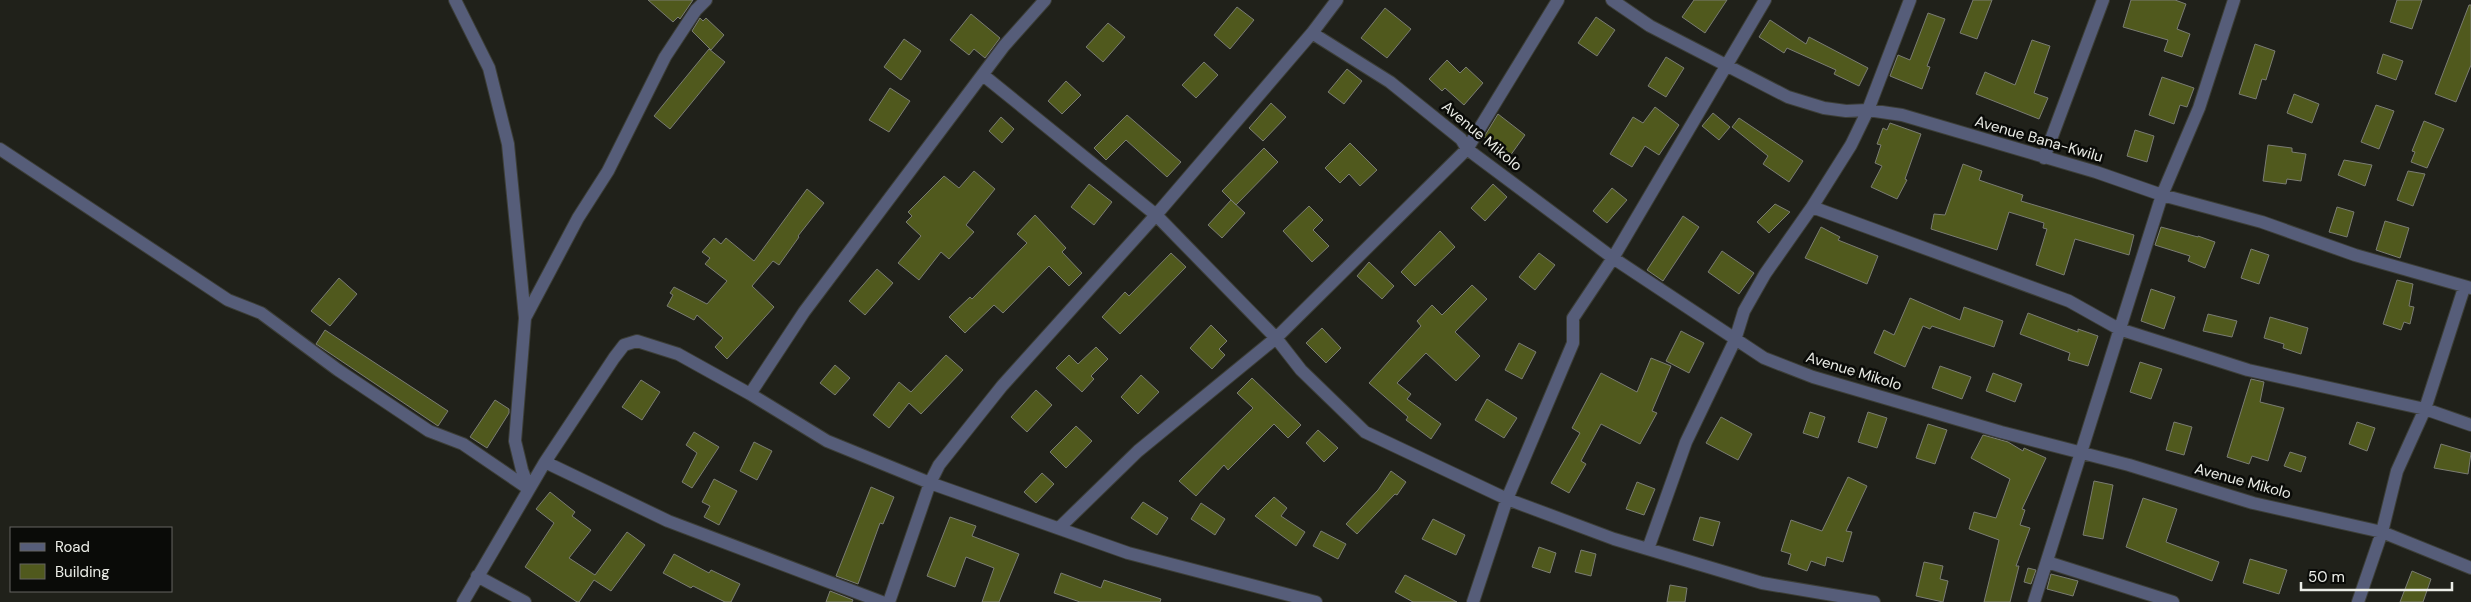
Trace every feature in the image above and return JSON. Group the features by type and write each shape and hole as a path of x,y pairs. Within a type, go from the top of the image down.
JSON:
{"street":[{"path":"455,0 489,68 508,144 525,318 515,440 522,470 529,489"},
{"path":"525,318 578,218 608,170 661,64 696,10 706,0"},
{"path":"750,394 804,312 1004,46 1045,0"},
{"path":"889,602 930,483 939,464 1002,386 1156,215 1312,33 1337,0"},
{"path":"1059,528 1138,452 1276,338 1467,149 1558,0"},
{"name":"Avenue Bana-Kwilu","path":"1612,0 1650,26 1788,97 1824,108 1846,111 1868,110 1902,115 2096,172 2162,195 2262,222 2354,255 2468,288"},
{"path":"1473,602 1507,498 1573,343 1573,318 1613,258 1728,66 1765,0"},
{"path":"1648,549 1686,442 1735,340 1744,311 1765,274 1812,207 1851,145 1868,110 1910,0"},
{"path":"2044,158 2103,0"},
{"path":"2034,602 2162,195 2199,108 2234,0"},
{"name":"Avenue Mikolo","path":"1312,33 1390,82 1461,139 1467,149 1613,258 1764,358 1813,377 2253,503 2382,532 2471,568"},
{"path":"983,75 1156,215 1276,338 1301,370 1365,432 1507,498 1614,539 1762,583 1874,602"},
{"path":"0,149 228,300 261,313 338,370 429,431 463,444 529,489"},
{"path":"1812,207 2069,301 2119,329 2248,370 2425,410 2471,425"},
{"path":"2358,602 2382,532 2397,470 2425,410 2468,288"},
{"path":"463,602 529,489 614,358 624,346 636,341 678,354 750,394 827,441 930,483 1128,553 1316,602"},
{"path":"546,462 668,521 882,602"},
{"path":"2047,562 2173,602"},
{"path":"477,576 525,602"}],"building":[{"path":"648,0 693,0 680,19 678,17 673,22"},
{"path":"1694,0 1727,0 1705,33 1682,17"},
{"path":"1973,0 1992,0 1977,39 1960,33"},
{"path":"2131,0 2175,0 2186,4 2177,29 2190,34 2182,57 2164,51 2168,40 2123,27"},
{"path":"2397,0 2422,0 2412,29 2390,22"},
{"path":"2469,5 2471,5 2471,65 2456,102 2435,94"},
{"path":"1237,7 1254,20 1230,49 1214,35"},
{"path":"1385,8 1411,29 1387,58 1361,38"},
{"path":"1928,13 1945,19 1927,66 1930,67 1922,89 1890,76 1898,55 1910,60"},
{"path":"971,14 1000,38 985,58 974,49 969,55 950,40"},
{"path":"1596,17 1615,30 1597,56 1578,43"},
{"path":"700,18 703,21 706,18 724,35 711,50 692,31"},
{"path":"1770,20 1806,44 1809,37 1868,68 1859,86 1834,74 1836,70 1787,48 1784,53 1759,37"},
{"path":"1108,23 1125,37 1103,62 1086,47"},
{"path":"904,39 921,51 901,80 884,67"},
{"path":"2032,40 2050,46 2034,93 2048,98 2039,119 1976,94 1985,72 2015,85"},
{"path":"2255,44 2275,51 2266,80 2262,79 2256,99 2239,94"},
{"path":"709,49 725,62 670,129 654,116"},
{"path":"2383,54 2403,61 2396,80 2377,73"},
{"path":"1666,57 1684,68 1666,97 1648,86"},
{"path":"1447,60 1460,73 1466,67 1483,83 1464,105 1445,88 1442,91 1429,79"},
{"path":"1204,62 1218,75 1196,98 1182,85"},
{"path":"1347,69 1362,81 1344,104 1328,92"},
{"path":"2162,77 2194,88 2187,107 2180,105 2174,124 2149,115"},
{"path":"1066,81 1081,95 1062,114 1048,101"},
{"path":"890,88 910,101 889,132 869,120"},
{"path":"2294,94 2319,104 2312,123 2287,113"},
{"path":"1271,103 1286,117 1263,141 1249,128"},
{"path":"2376,105 2394,111 2379,149 2361,142"},
{"path":"1655,107 1679,125 1659,155 1645,146 1632,167 1610,154 1633,117 1643,123"},
{"path":"1713,113 1730,127 1719,140 1702,126"},
{"path":"1498,114 1525,135 1510,156 1484,137"},
{"path":"1127,115 1181,162 1167,177 1126,140 1106,160 1094,148"},
{"path":"1001,117 1014,129 1002,143 989,131"},
{"path":"1739,118 1803,161 1789,182 1763,164 1768,156 1732,127"},
{"path":"2424,121 2444,129 2427,168 2411,162 2415,152 2412,151"},
{"path":"1890,123 1921,134 1905,179 1907,180 1897,199 1871,187 1882,166 1875,163 1881,145 1877,144 1883,128 1887,130"},
{"path":"2135,130 2154,136 2147,162 2127,156"},
{"path":"1350,143 1377,170 1360,186 1349,174 1340,183 1325,168"},
{"path":"2268,145 2292,148 2292,152 2306,154 2301,181 2287,179 2286,184 2263,181"},
{"path":"1264,148 1278,162 1236,205 1222,191"},
{"path":"2344,160 2372,165 2365,186 2338,175"},
{"path":"1963,164 1982,171 1979,180 2023,195 2021,201 2134,235 2129,255 2075,239 2064,275 2036,265 2047,229 2043,228 2044,223 2009,212 1997,250 1931,229 1934,214 1945,215"},
{"path":"974,171 995,189 966,225 974,232 949,259 941,252 919,280 898,263 921,236 906,222 912,216 908,212 944,176 959,188"},
{"path":"2408,171 2425,174 2413,206 2397,200"},
{"path":"1089,184 1112,202 1094,225 1071,207"},
{"path":"1493,184 1507,197 1485,221 1471,208"},
{"path":"1612,188 1627,200 1607,223 1593,211"},
{"path":"807,189 824,203 798,236 779,265 773,261 752,286 774,307 727,359 715,347 723,338 697,315 694,320 667,306 673,295 670,293 674,287 707,304 727,281 705,264 710,258 702,252 714,238 721,244 726,238 754,261"},
{"path":"1231,200 1245,213 1222,238 1208,225"},
{"path":"1775,204 1790,212 1769,233 1757,222"},
{"path":"1309,206 1323,220 1313,230 1329,246 1312,262 1283,231"},
{"path":"2337,207 2354,212 2347,237 2329,232"},
{"path":"1035,215 1066,248 1062,252 1082,273 1069,286 1049,266 1003,313 994,305 965,333 949,317 970,297 972,299 1027,243 1017,234"},
{"path":"1683,216 1699,227 1663,281 1647,270"},
{"path":"2385,221 2409,228 2400,258 2376,250"},
{"path":"1821,227 1840,237 1838,240 1878,256 1867,284 1805,258"},
{"path":"2161,227 2215,242 2205,268 2188,261 2190,256 2155,245"},
{"path":"1440,231 1455,247 1415,286 1401,272"},
{"path":"2251,249 2269,255 2259,284 2241,278"},
{"path":"1722,251 1754,273 1739,294 1708,272"},
{"path":"1171,253 1186,267 1120,334 1102,317 1125,292 1129,296"},
{"path":"1539,253 1555,265 1535,290 1519,277"},
{"path":"1369,262 1394,286 1382,299 1357,276"},
{"path":"877,269 893,283 865,315 849,301"},
{"path":"339,278 357,294 330,326 311,311"},
{"path":"2397,280 2413,284 2409,306 2414,307 2410,324 2404,322 2401,330 2383,324"},
{"path":"1472,285 1487,299 1455,332 1480,356 1456,381 1426,353 1397,383 1411,394 1407,399 1441,424 1431,439 1406,420 1408,417 1369,383 1421,326 1417,321 1432,305 1442,315"},
{"path":"2151,289 2175,297 2164,329 2141,321"},
{"path":"1910,298 1960,320 1964,307 2003,321 1994,347 1932,326 1930,329 1923,326 1905,367 1874,353 1884,330 1894,335"},
{"path":"2028,313 2078,332 2078,329 2098,336 2088,366 2068,360 2070,353 2020,334"},
{"path":"2208,314 2237,321 2232,337 2203,331"},
{"path":"2270,317 2308,328 2301,354 2283,348 2284,344 2264,338"},
{"path":"1211,325 1227,341 1219,349 1225,355 1212,369 1190,348"},
{"path":"1322,328 1341,348 1326,363 1306,343"},
{"path":"325,330 448,411 438,426 316,344"},
{"path":"1681,331 1704,343 1689,373 1666,361"},
{"path":"1519,343 1536,352 1522,379 1505,370"},
{"path":"1096,347 1108,359 1091,376 1094,379 1082,392 1056,368 1069,355 1078,364"},
{"path":"946,355 963,370 921,414 909,403 889,428 873,415 899,382 911,392"},
{"path":"1651,358 1671,366 1652,411 1657,413 1640,444 1601,424 1581,461 1586,464 1569,493 1551,483 1580,433 1572,428 1601,373 1637,392"},
{"path":"2140,362 2162,369 2151,399 2130,392"},
{"path":"835,365 850,378 835,395 820,383"},
{"path":"1940,366 1971,377 1962,399 1932,388"},
{"path":"1993,373 2022,384 2015,402 1986,391"},
{"path":"1141,375 1159,392 1138,414 1121,397"},
{"path":"1252,378 1301,425 1288,438 1274,424 1228,470 1224,465 1196,496 1179,481 1253,408 1237,393"},
{"path":"2251,379 2264,382 2260,402 2284,408 2268,461 2252,456 2249,464 2227,457"},
{"path":"641,380 660,392 642,420 622,407"},
{"path":"1036,390 1052,405 1027,432 1011,417"},
{"path":"1487,399 1517,418 1504,438 1475,420"},
{"path":"495,400 509,409 509,413 487,448 470,437"},
{"path":"1810,412 1825,417 1818,438 1803,433"},
{"path":"1868,412 1887,418 1877,448 1858,442"},
{"path":"1721,417 1752,434 1738,460 1706,443"},
{"path":"2174,422 2192,427 2184,455 2166,450"},
{"path":"2357,422 2375,428 2367,451 2349,444"},
{"path":"1928,424 1947,430 1935,464 1916,458"},
{"path":"1076,426 1092,441 1066,468 1050,452"},
{"path":"1318,430 1338,448 1324,462 1306,443"},
{"path":"694,432 719,447 692,488 682,482 697,453 686,445"},
{"path":"1983,435 2008,442 2023,451 2024,448 2046,458 2022,509 2025,510 2020,525 2030,528 2016,566 2019,566 2010,602 1984,602 1999,540 1969,529 1974,512 1996,518 2010,479 1971,458"},
{"path":"754,442 772,451 757,480 740,471"},
{"path":"2441,444 2471,453 2468,474 2434,468"},
{"path":"2290,452 2306,457 2301,472 2284,466"},
{"path":"1391,471 1406,482 1397,495 1395,494 1357,534 1346,524 1378,490"},
{"path":"1042,473 1054,484 1036,503 1024,492"},
{"path":"1848,477 1867,486 1846,531 1852,532 1843,562 1827,557 1825,566 1811,561 1807,571 1788,564 1791,554 1781,551 1791,520 1822,531"},
{"path":"714,479 737,491 719,525 704,517 710,506 702,502"},
{"path":"2094,481 2113,485 2103,539 2083,535"},
{"path":"1637,482 1655,489 1644,515 1626,509"},
{"path":"871,487 894,497 883,524 880,523 858,584 836,576"},
{"path":"550,492 575,512 572,516 591,530 569,558 595,575 627,532 645,545 611,591 594,580 579,602 577,602 525,567 554,523 536,509"},
{"path":"1274,497 1287,508 1281,516 1305,532 1296,546 1255,516"},
{"path":"2143,498 2177,509 2166,542 2219,562 2212,581 2126,547"},
{"path":"1143,502 1168,518 1157,535 1131,518"},
{"path":"1201,503 1225,519 1215,535 1191,519"},
{"path":"950,517 976,526 972,536 1019,554 999,602 982,602 994,568 966,557 955,587 927,576"},
{"path":"1700,517 1720,522 1713,546 1693,540"},
{"path":"1433,519 1465,535 1456,555 1422,539"},
{"path":"1321,531 1346,544 1338,559 1313,546"},
{"path":"1539,547 1556,553 1550,573 1532,567"},
{"path":"1581,550 1596,554 1591,576 1575,572"},
{"path":"674,554 709,573 711,570 740,584 731,602 725,602 693,586 691,588 663,573"},
{"path":"2250,559 2287,570 2279,594 2243,583"},
{"path":"1924,562 1943,566 1940,579 1948,581 1943,602 1916,596"},
{"path":"2028,568 2036,570 2031,584 2024,582"},
{"path":"2412,571 2431,579 2423,602 2400,602"},
{"path":"1061,573 1101,588 1104,580 1161,599 1160,602 1080,602 1054,593"},
{"path":"2051,574 2078,581 2073,596 2047,589"},
{"path":"1405,575 1457,602 1413,602 1395,592"},
{"path":"1670,585 1687,588 1685,602 1667,602"},
{"path":"830,591 853,600 852,602 826,602"}]}
